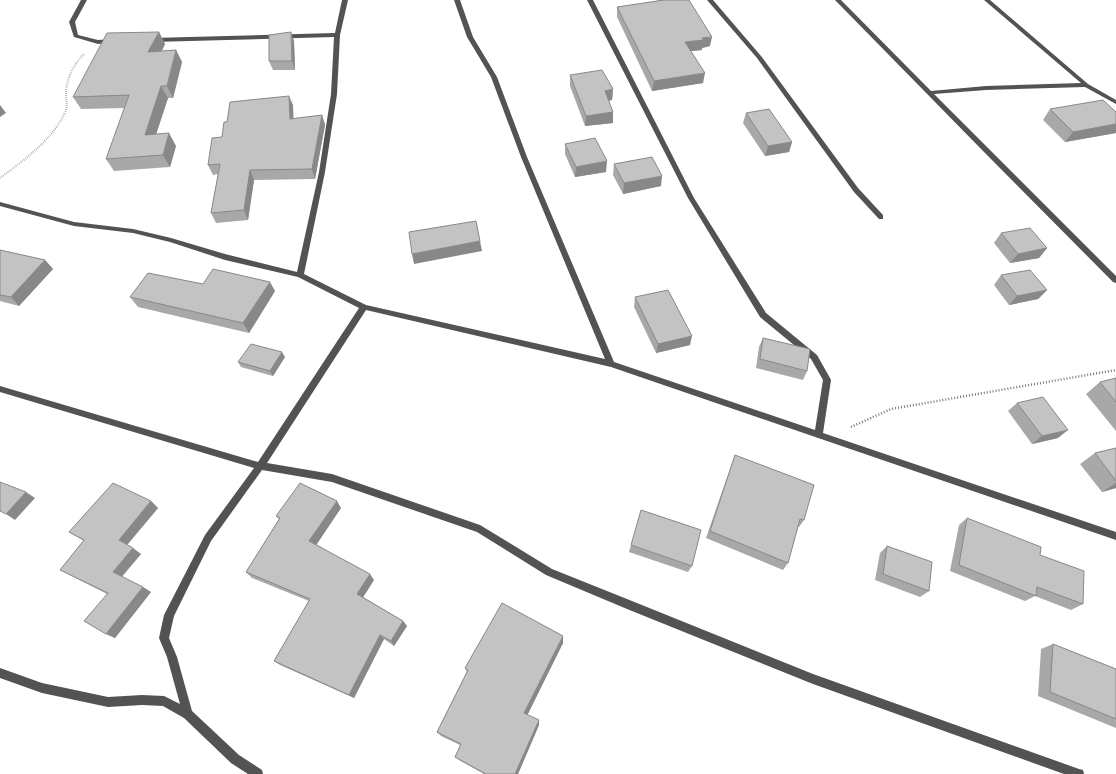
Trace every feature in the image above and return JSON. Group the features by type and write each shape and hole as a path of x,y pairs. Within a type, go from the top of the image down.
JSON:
{"street":[{"path":"84,0 72,22 76,36 98,42 122,41"},
{"path":"300,275 322,172 333,102 337,35 344,0"},
{"path":"457,0 470,37 494,77 524,157 611,364"},
{"path":"590,0 691,198 763,315 814,357 827,380 819,434"},
{"path":"710,0 759,57 856,190 881,217"},
{"path":"838,0 1116,280"},
{"path":"987,0 1086,85 1116,102"},
{"path":"146,40 337,35"},
{"path":"929,93 986,88 1086,85"},
{"path":"0,204 74,224 133,231 171,240 225,257 300,275 364,307 611,364 1116,536"},
{"path":"188,714 172,657 164,638 169,615 208,538 260,466 364,307"},
{"path":"0,389 260,466 332,478 480,529 549,572 813,679 1079,774"},
{"path":"0,673 42,688 108,702 142,700 164,701 188,714 235,759 258,774"}],"path":[{"path":"0,178 23,160 55,129 67,108 66,93 69,74 79,59 98,42"},
{"path":"829,438 891,409 1116,370"}],"building":[{"path":"664,0 689,0 712,37 702,38 704,40 685,42 705,73 654,81 617,7"},
{"path":"159,32 148,52 176,50 167,86 161,86 145,135 169,133 163,155 106,159 129,95 73,97 107,33"},
{"path":"291,32 292,61 269,61 269,35"},
{"path":"602,70 613,89 605,91 613,112 586,116 570,75"},
{"path":"289,96 290,119 322,115 312,169 250,170 244,210 211,213 220,164 208,165 212,138 222,137 224,122 227,122 230,102"},
{"path":"1103,100 1116,112 1116,124 1073,132 1050,109"},
{"path":"769,109 792,142 768,146 746,113"},
{"path":"595,138 607,161 576,167 565,144"},
{"path":"652,157 662,176 624,183 614,164"},
{"path":"476,221 480,241 412,254 409,232"},
{"path":"1030,228 1047,248 1018,254 1001,233"},
{"path":"0,250 45,260 11,297 0,295"},
{"path":"213,269 270,282 243,323 130,297 148,273 203,284"},
{"path":"1030,270 1047,290 1017,296 1001,275"},
{"path":"668,290 692,336 658,344 635,297"},
{"path":"763,338 810,349 807,371 760,359"},
{"path":"251,344 282,352 270,371 238,362"},
{"path":"1116,378 1116,402 1100,382"},
{"path":"1043,397 1068,430 1042,436 1017,403"},
{"path":"1116,448 1116,481 1095,453"},
{"path":"735,455 814,485 804,520 800,519 788,563 710,531"},
{"path":"0,482 26,492 6,514 0,511"},
{"path":"113,483 151,501 119,540 133,548 113,572 143,587 106,634 84,621 108,593 60,570 84,540 69,532"},
{"path":"300,483 337,501 309,541 370,574 357,594 403,621 391,641 380,635 349,695 274,661 310,599 246,572 280,518 276,516"},
{"path":"641,510 701,530 692,566 631,545"},
{"path":"967,518 1041,547 1040,555 1084,571 1083,604 1037,587 1036,596 959,565"},
{"path":"887,546 932,562 929,591 883,574"},
{"path":"502,603 563,636 524,713 539,720 515,774 486,774 455,757 461,744 437,732 468,670 465,668"},
{"path":"1053,644 1116,669 1116,719 1050,692"}]}
